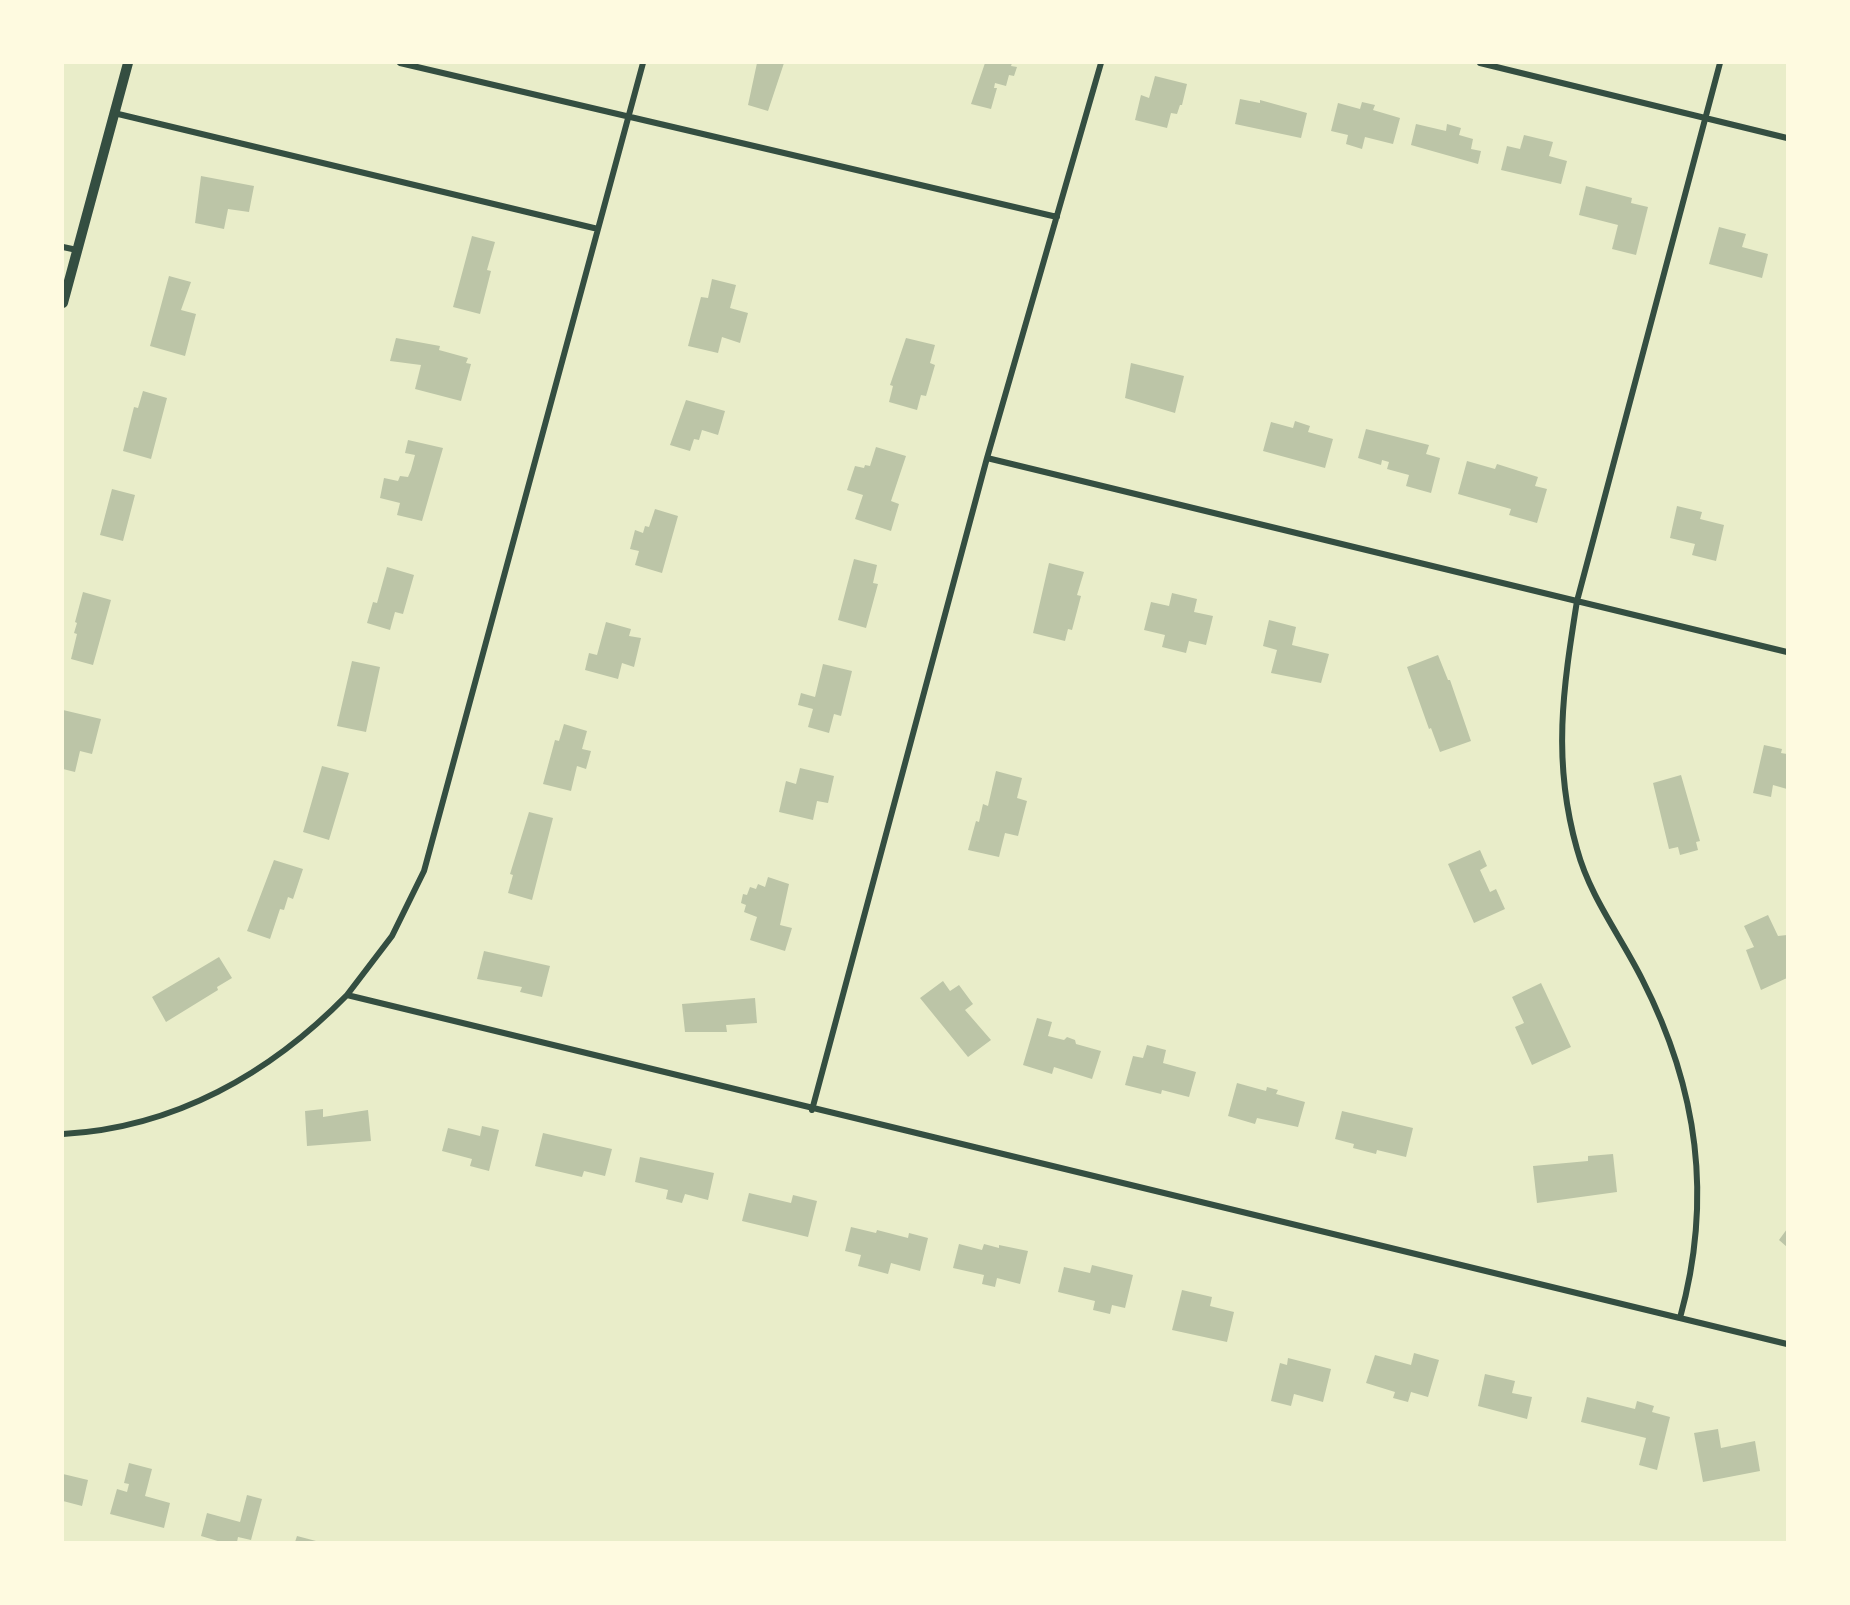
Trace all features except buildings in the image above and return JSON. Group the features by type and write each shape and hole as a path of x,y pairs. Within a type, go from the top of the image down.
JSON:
{"street":[{"path":"63,303 128,63"},
{"path":"400,63 1056,217"},
{"path":"63,1134 93,1132 137,1124 179,1110 220,1092 287,1049 322,1021 347,995 392,936 424,871 643,63"},
{"path":"812,1110 987,458 1101,63"},
{"path":"1480,63 1787,138"},
{"path":"1680,1318 1691,1275 1698,1205 1697,1161 1688,1100 1660,1015 1600,906 1586,874 1570,824 1564,789 1561,713 1578,601 1720,63"},
{"path":"114,113 598,229"},
{"path":"63,247 77,250"},
{"path":"987,458 1787,652"},
{"path":"347,995 812,1110 1787,1344"}]}
